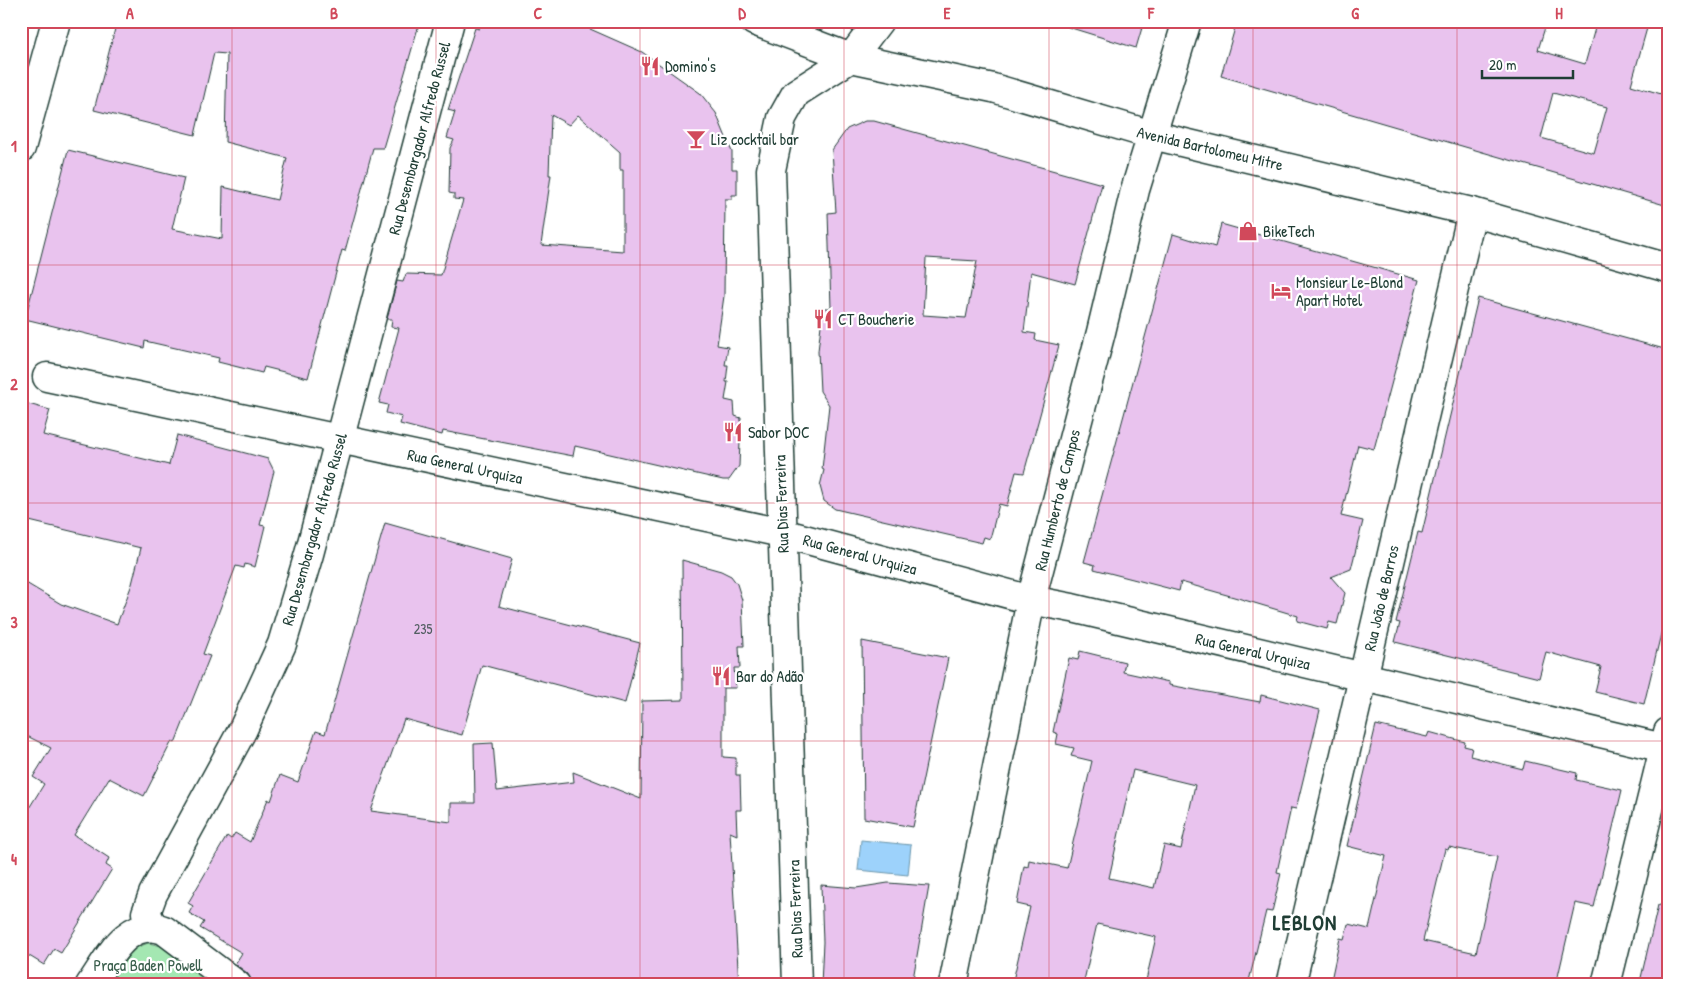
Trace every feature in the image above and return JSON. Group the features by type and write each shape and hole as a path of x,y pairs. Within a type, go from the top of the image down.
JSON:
{"street":[{"path":"21,148 56,21"},
{"name":"Rua Desembargador Alfredo Russel","path":"153,926 146,912 152,894 243,729 282,644 309,554 450,21"},
{"name":"Avenida Bartolomeu Mitre","path":"754,21 851,58 993,88 1152,135 1472,212 1668,268"},
{"name":"Rua Dias Ferreira","path":"797,985 771,170 782,118 796,94 851,58 879,21"},
{"name":"Rua Humberto de Campos","path":"953,985 1032,600 1101,332 1135,190 1187,21"},
{"name":"Rua João de Barros","path":"1291,985 1472,212"},
{"name":"Rua General Urquiza","path":"47,377 782,533 1032,600 1363,678 1666,743"},
{"path":"1606,985 1666,743"},
{"path":"90,985 122,939 143,927 153,926 164,930 238,985"}],"green space":[{"name":"Praça Baden Powell","path":"148,943 162,946 213,985 108,985 133,949"}],"water":[{"path":"861,840 911,845 908,875 858,870"}],"building":[{"path":"117,21 420,21 383,148 373,148 345,251 342,250 308,378 264,367 262,373 218,362 219,358 145,341 144,348 25,319 68,150 184,178 172,229 222,239 223,187 277,200 287,158 225,142 227,54 214,53 195,135 94,110"},
{"path":"482,21 572,21 642,52 700,93 716,113 732,152 732,169 737,169 737,195 732,195 732,199 725,199 724,296 717,345 728,347 725,365 728,365 726,382 728,382 725,400 734,402 735,416 741,418 739,466 729,480 575,446 573,456 443,431 442,435 400,424 402,417 386,413 388,405 379,403 399,328 391,327 392,319 387,319 397,281 403,282 406,274 441,275 463,200 454,199 454,194 449,193 450,148 454,140 447,138 455,112 448,110 475,28 479,29","holes":["551,115 569,125 578,115 620,152 620,170 623,170 623,251 541,245 551,175 549,175"]},
{"path":"1068,21 1144,21 1136,48 1068,27"},
{"path":"1237,21 1547,21 1538,50 1585,64 1597,21 1649,21 1631,85 1668,96 1668,206 1221,76","holes":["1553,93 1607,107 1594,153 1541,138"]},
{"path":"865,121 874,121 1102,184 1075,284 1031,272 1024,332 1036,334 1035,340 1059,345 1024,473 1016,472 1007,506 999,504 990,539 984,537 982,543 835,509 824,501 820,486 824,470 822,469 829,405 820,391 818,351 823,308 831,308 828,213 836,212 832,150 847,129","holes":["926,258 977,261 966,318 923,315"]},
{"path":"1221,224 1419,280 1374,449 1358,445 1341,516 1363,521 1351,569 1331,577 1345,593 1337,624 1329,622 1327,629 1297,621 1298,616 1181,582 1179,591 1094,569 1095,565 1084,562 1173,234 1215,247"},
{"path":"1478,298 1668,350 1668,605 1644,704 1595,692 1601,667 1546,652 1539,678 1395,642 1400,623 1396,622 1418,532 1422,533"},
{"path":"21,402 50,410 43,435 169,465 177,435 268,459 274,471 260,525 265,526 255,567 245,564 244,568 236,566 203,654 210,656 175,743 172,741 144,796 109,778 74,835 109,858 106,865 112,869 61,953 54,949 44,965 21,951 21,821 44,784 33,777 51,748 21,733 21,580 61,604 117,624 132,584 141,548 21,519"},
{"path":"385,523 512,559 499,606 640,643 625,703 482,665 462,735 404,719 371,811 451,822 451,803 475,803 474,744 493,743 497,791 574,782 573,772 641,799 642,701 683,700 682,560 721,571 731,576 737,584 742,600 744,646 739,646 740,668 734,668 736,688 723,688 723,757 736,758 736,775 740,775 741,810 736,810 737,835 730,832 739,985 542,985 542,979 489,985 254,985 247,973 235,964 242,953 200,928 204,922 189,913 193,906 188,903 227,836 231,839 235,833 250,842 268,799 271,801 280,775 298,782 316,731 325,734"},
{"path":"862,641 948,658 913,827 864,818"},
{"path":"1080,651 1125,662 1123,672 1169,682 1169,685 1260,702 1261,695 1320,710 1296,809 1291,808 1277,872 1281,873 1272,912 1266,911 1248,985 1145,985 1156,937 1097,924 1083,985 1012,985 1030,907 1017,904 1024,866 1028,867 1029,860 1067,868 1092,761 1071,756 1074,748 1056,744 1058,734 1053,732 1069,658 1078,660","holes":["1133,770 1195,785 1181,849 1164,845 1154,888 1109,878"]},
{"path":"1376,725 1427,737 1429,732 1465,742 1464,746 1472,748 1470,756 1523,769 1525,761 1577,773 1576,780 1622,790 1594,907 1575,903 1556,985 1330,985 1340,938 1344,939 1348,924 1369,929 1386,856 1347,846","holes":["1449,847 1497,857 1476,953 1423,941 1445,849 1448,850"]},
{"path":"888,883 929,886 912,985 821,985 823,942 821,885 856,888"},
{"path":"1658,905 1668,906 1668,985 1640,982"}],"place":[{"name":"Domino's","path":"650,66"},
{"name":"Liz cocktail bar","path":"696,139"},
{"name":"BikeTech","path":"1248,231"},
{"name":"Monsieur Le-Blond Apart Hotel","path":"1281,291"},
{"name":"CT Boucherie","path":"823,319"},
{"name":"Sabor DOC","path":"733,432"},
{"name":"Bar do Adão","path":"721,676"}],"district":[{"name":"LEBLON","path":"1305,923"}]}
